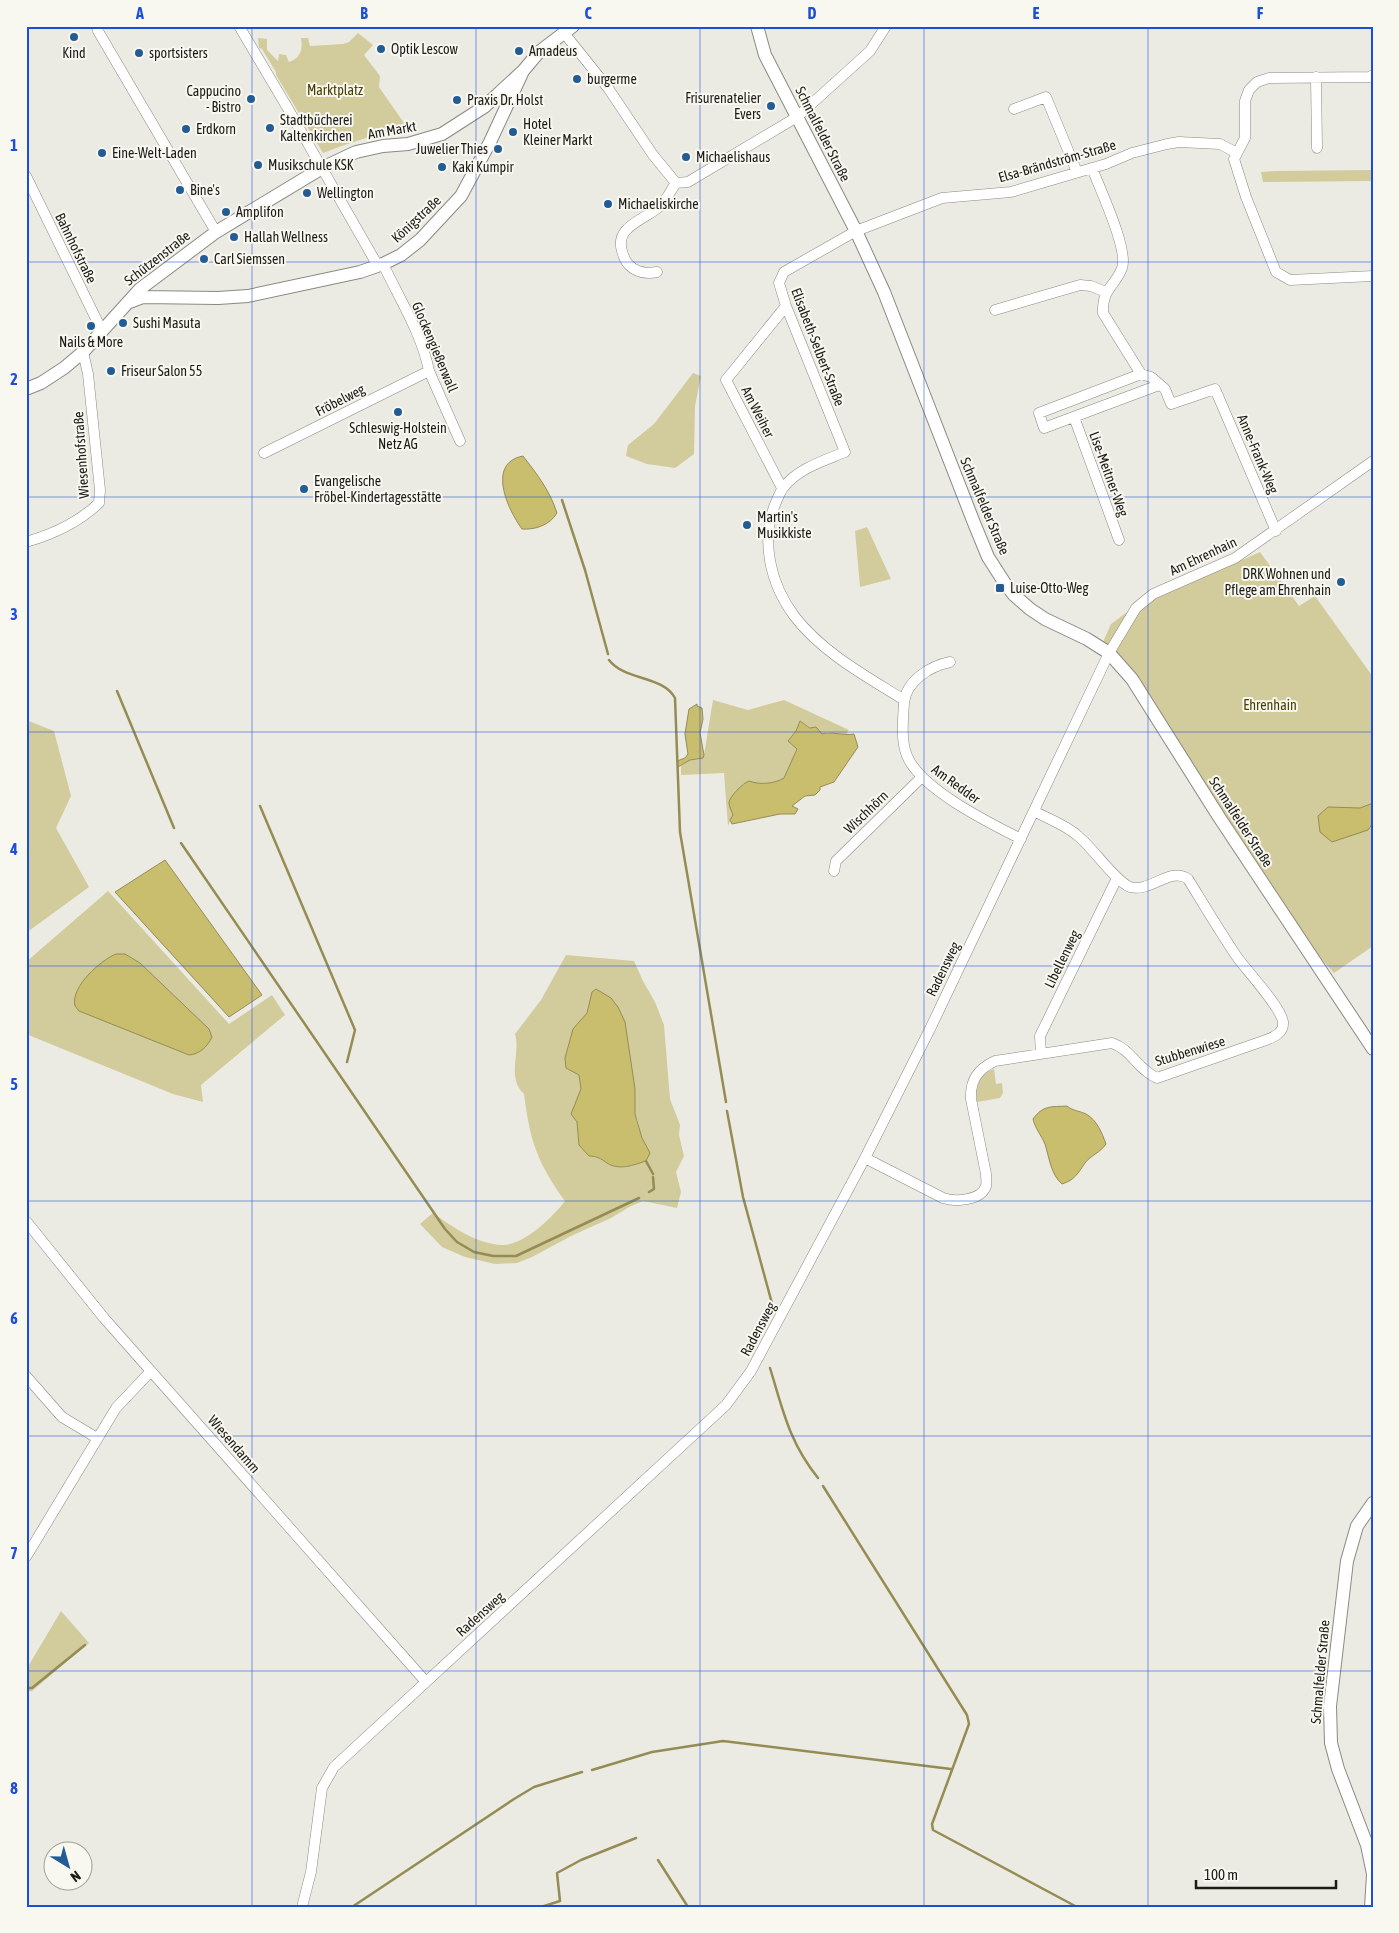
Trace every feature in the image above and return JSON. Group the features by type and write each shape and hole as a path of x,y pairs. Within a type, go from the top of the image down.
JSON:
{"main road":[{"name":"Schmalfelder Straße","path":"756,26 766,55 856,231 884,292 974,523 993,564 1014,595 1030,610 1087,639 1109,654 1132,679 1219,817 1373,1049"},
{"name":"Königstraße","path":"124,305 143,297 218,298 248,296 380,265 401,255 420,240 462,196 478,167 523,70 539,52 569,30"},
{"name":"Am Markt","path":"322,168 356,152 383,146 408,144 442,134 478,111 523,70"},
{"path":"478,111 487,110 496,114 500,121"},
{"name":"Schützenstraße","path":"26,389 41,383 64,368 83,352 124,305 151,280 216,232 322,168"},
{"path":"151,280 152,292 157,296"},
{"name":"Schmalfelder Straße","path":"1371,1907 1373,1874 1367,1845 1338,1769 1331,1743 1330,1706 1347,1560 1357,1526 1373,1503"}],"street":[{"path":"97,26 98,31 216,232"},
{"path":"239,26 322,168"},
{"path":"569,30 653,155 676,182 688,182 797,118 870,51 886,26"},
{"path":"1373,76 1269,78 1257,82 1248,90 1245,101 1246,138 1234,160 1239,178 1276,272 1290,280 1373,276"},
{"path":"1316,77 1317,148"},
{"path":"1014,109 1046,97 1077,172"},
{"name":"Elsa-Brändström-Straße","path":"856,231 942,198 1011,192 1092,168 1132,153 1179,142 1220,144 1237,153"},
{"name":"Glockengießerwall","path":"322,168 380,265 414,328 429,371 460,441"},
{"path":"1092,168 1124,256 1122,268 1106,292 1102,303 1103,313 1141,374"},
{"name":"Bahnhofstraße","path":"26,176 102,331"},
{"path":"657,272 645,274 628,265 621,246 623,236 631,225 661,205 676,182"},
{"name":"Elisabeth-Selbert-Straße","path":"782,488 804,469 845,452 786,306 779,283 784,272 856,231"},
{"path":"995,310 1080,285 1091,286 1106,292"},
{"name":"Am Weiher","path":"782,488 726,380 786,306"},
{"name":"Wiesenhofstraße","path":"26,542 50,535 86,516 99,503 100,490 90,392 83,352"},
{"name":"Fröbelweg","path":"264,453 429,371"},
{"path":"1141,374 1151,377 1159,385 1044,428 1039,413 1141,374"},
{"name":"Anne-Frank-Weg","path":"1159,385 1166,389 1171,404 1215,388 1276,531"},
{"name":"Lise-Meitner-Weg","path":"1074,417 1120,540"},
{"name":"Am Ehrenhain","path":"1109,654 1136,608 1153,594 1235,558 1373,461"},
{"path":"782,488 770,517 767,545 776,583 795,617 821,643 848,664 904,700 909,689 923,673 938,665 950,662"},
{"name":"Radensweg","path":"302,1907 311,1872 322,1788 334,1767 726,1405 751,1371 930,1029 1109,654"},
{"name":"Am Redder","path":"904,700 904,744 909,760 922,777 961,806 1021,839"},
{"name":"Wischhörn","path":"834,871 836,861 922,777"},
{"name":"Stubbenwiese","path":"864,1158 943,1198 953,1201 978,1196 983,1192 986,1180 971,1099 971,1088 974,1078 984,1067 995,1061 1112,1043 1122,1047 1146,1073 1157,1078 1266,1040 1276,1036 1282,1030 1283,1022 1279,1014 1238,958 1188,879 1183,875 1177,874 1145,887 1130,887 1117,878 1077,834 1034,811"},
{"name":"Libellenweg","path":"1041,1054 1040,1036 1117,878"},
{"name":"Wiesendamm","path":"26,1221 104,1318 426,1682"},
{"path":"26,1558 116,1408 151,1371"},
{"path":"26,1376 62,1417 97,1438"}],"green space":[{"name":"Marktplatz","path":"358,33 373,45 364,55 380,76 379,87 404,123 405,135 384,134 374,136 323,153 262,49 259,48 258,38 267,39 267,50 278,61 279,54 286,55 289,62 299,56 302,46 301,38 308,38 310,46 343,44 349,42"},
{"path":"1373,170 1373,181 1263,182 1261,172 1275,171"},
{"path":"693,373 701,376 695,406 694,454 675,468 647,464 626,456 628,445 654,424"},
{"path":"867,527 891,579 860,587 855,531"},
{"name":"Ehrenhain","path":"1260,552 1299,606 1315,596 1373,677 1373,946 1334,973 1303,939 1103,642 1111,624 1130,610"},
{"path":"713,700 748,710 784,700 849,730 846,735 827,732 822,734 800,721 796,731 788,741 797,748 784,778 772,783 743,784 732,796 733,815 728,826 724,773 681,775 681,766 690,760 701,759 704,755"},
{"path":"26,720 54,731 71,796 56,828 89,887 26,933"},
{"path":"108,891 229,1024 272,995 285,1015 201,1085 203,1102 173,1094 26,1034 26,962"},
{"path":"566,955 634,961 655,1002 664,1025 670,1099 680,1125 679,1135 684,1156 676,1172 681,1192 677,1208 643,1201 517,1263 495,1264 465,1257 442,1247 420,1224 433,1213 458,1229 484,1242 503,1245 511,1244 538,1229 565,1201 555,1187 536,1150 529,1125 524,1094 516,1080 515,1073 515,1034 541,1000","holes":["596,989 611,998 627,1036 635,1089 635,1114 645,1161 626,1167 614,1166 579,1145 577,1101 581,1089 579,1075 566,1068 579,1022 587,1013 592,992"]},
{"path":"994,1069 996,1084 1002,1083 1003,1093 1000,1098 977,1102 979,1082 985,1074"},
{"path":"61,1611 89,1643 32,1691 26,1692 26,1670"}],"shaded area":[{"path":"523,456 547,490 557,513 546,524 537,528 522,529 511,511 503,488 505,468 512,460"},
{"path":"697,704 697,706 702,708 703,719 700,733 704,755 703,758 690,760 678,767 677,761 685,758 688,754 685,734 689,709"},
{"path":"800,721 810,728 816,727 822,734 854,734 858,747 834,782 820,787 820,790 815,795 805,796 792,806 798,809 795,814 780,814 732,824 730,820 733,815 729,803 731,797 740,787 749,781 767,783 776,782 784,778 797,749 788,741 796,731"},
{"path":"1373,803 1373,823 1368,830 1332,842 1320,832 1318,816 1328,807 1360,808"},
{"path":"165,860 262,995 229,1017 115,892"},
{"path":"116,954 125,954 140,963 209,1029 212,1037 203,1049 189,1055 79,1011 75,1006 75,999 82,983 95,968"},
{"path":"596,989 611,998 618,1007 625,1022 635,1089 635,1114 642,1138 650,1153 646,1161 626,1166 617,1167 599,1158 589,1156 579,1145 577,1122 571,1114 581,1089 579,1075 566,1068 565,1058 573,1029 587,1013 592,992"},
{"path":"1067,1106 1086,1114 1093,1120 1101,1131 1106,1144 1087,1160 1073,1178 1062,1184 1055,1176 1045,1144 1033,1119 1044,1109"}],"waterway":[{"path":"562,500 585,570 608,654"},
{"path":"609,660 624,672 661,685 675,698 680,832 726,1102"},
{"path":"117,691 174,828"},
{"path":"260,806 355,1030 347,1062"},
{"path":"181,843 445,1229 457,1242 474,1252 493,1256 516,1256 639,1198"},
{"path":"727,1111 743,1197 773,1307"},
{"path":"646,1161 653,1174"},
{"path":"649,1192 654,1189 653,1177"},
{"path":"770,1368 793,1438 808,1465 818,1478"},
{"path":"823,1486 967,1715 969,1724 932,1824 933,1830 1077,1907"},
{"path":"26,1688 32,1688 85,1645"},
{"path":"592,1770 652,1752 723,1741 951,1769"},
{"path":"352,1907 534,1787 582,1772"},
{"path":"541,1907 560,1901 557,1873 581,1860 636,1838"},
{"path":"658,1860 688,1907"}],"place":[{"name":"Kind","path":"74,37"},
{"name":"Optik Lescow","path":"381,49"},
{"name":"Amadeus","path":"519,51"},
{"name":"sportsisters","path":"139,53"},
{"name":"burgerme","path":"577,79"},
{"name":"Cappucino - Bistro","path":"251,99"},
{"name":"Praxis Dr. Holst","path":"457,100"},
{"name":"Frisurenatelier Evers","path":"771,106"},
{"name":"Stadtbücherei Kaltenkirchen","path":"270,128"},
{"name":"Erdkorn","path":"186,129"},
{"name":"Hotel Kleiner Markt","path":"513,132"},
{"name":"Juwelier Thies","path":"498,149"},
{"name":"Eine-Welt-Laden","path":"102,153"},
{"name":"Michaelishaus","path":"686,157"},
{"name":"Musikschule KSK","path":"258,165"},
{"name":"Kaki Kumpir","path":"442,167"},
{"name":"Bine's","path":"180,190"},
{"name":"Wellington","path":"307,193"},
{"name":"Michaeliskirche","path":"608,204"},
{"name":"Amplifon","path":"226,212"},
{"name":"Hallah Wellness","path":"234,237"},
{"name":"Carl Siemssen","path":"204,259"},
{"name":"Sushi Masuta","path":"123,323"},
{"name":"Nails & More","path":"91,326"},
{"name":"Friseur Salon 55","path":"111,371"},
{"name":"Schleswig-Holstein Netz AG","path":"398,412"},
{"name":"Evangelische Fröbel-Kindertagesstätte","path":"304,489"},
{"name":"Martin's Musikkiste","path":"747,525"},
{"name":"DRK Wohnen und Pflege am Ehrenhain","path":"1341,582"},
{"name":"Luise-Otto-Weg","path":"1000,588"}]}
